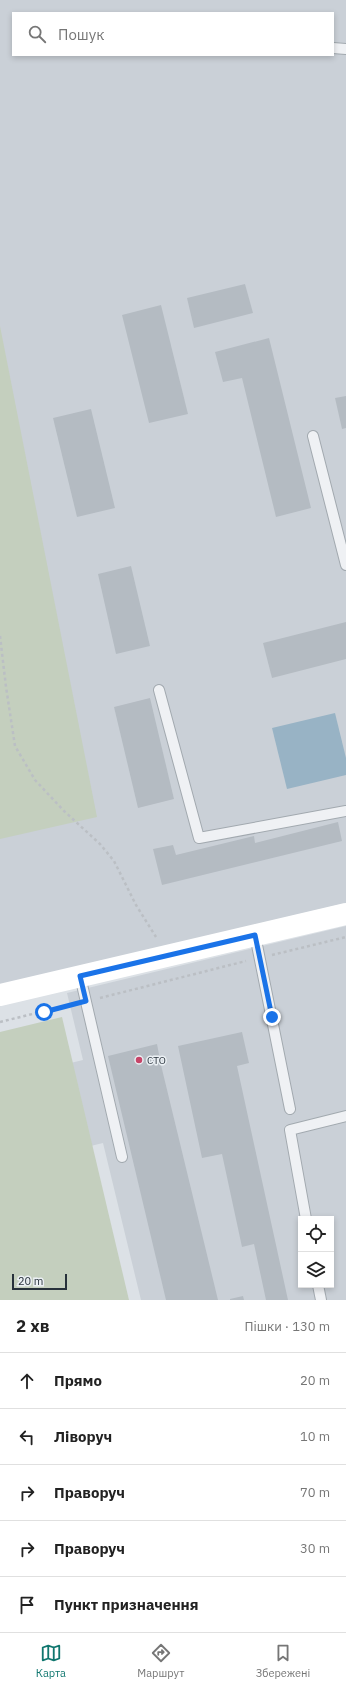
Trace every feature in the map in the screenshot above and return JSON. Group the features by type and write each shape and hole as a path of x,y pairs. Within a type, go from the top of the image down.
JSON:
{"main road":[{"path":"0,995 346,914"}],"lane":[{"path":"334,48 346,49"},
{"path":"313,436 346,565"},
{"path":"159,690 199,838 346,811"},
{"path":"255,935 290,1109"},
{"path":"80,976 122,1157"},
{"path":"305,1216 290,1130 346,1116"},
{"path":"319,1288 321,1300"}],"path":[{"path":"0,636 6,687 16,746 35,780 64,811 100,844 114,862 136,905 156,938"},
{"path":"268,956 346,937"},
{"path":"0,1022 253,960"}],"shaded area":[{"path":"0,0 346,0 346,903 0,986"},
{"path":"346,926 346,1300 141,1300 103,1143 20,1163 0,1080 83,1060 67,993"}],"green space":[{"path":"0,326 97,817 0,839"},
{"path":"62,1017 129,1300 0,1300 0,1032"}],"water":[{"path":"335,713 346,758 346,775 287,789 272,728"}],"building":[{"path":"245,284 253,313 194,328 187,298"},
{"path":"161,305 188,414 149,423 122,315"},
{"path":"269,338 311,508 276,517 242,378 223,382 215,352"},
{"path":"346,396 346,428 342,429 335,398"},
{"path":"91,409 115,508 77,517 53,418"},
{"path":"131,566 150,646 116,654 98,574"},
{"path":"346,622 346,659 272,678 263,643"},
{"path":"150,698 174,799 138,808 114,707"},
{"path":"338,822 342,841 162,885 153,849 173,845 176,855 254,836 255,843"},
{"path":"242,1032 249,1063 237,1066 288,1300 266,1300 254,1244 242,1247 222,1154 202,1158 178,1046"},
{"path":"157,1044 218,1300 166,1300 108,1056"},
{"path":"243,1296 244,1300 230,1300 230,1299"}],"place":[{"name":"СТО","path":"139,1060"}],"route":[{"path":"44,1012 86,1001 80,976 255,935 272,1017"}]}
